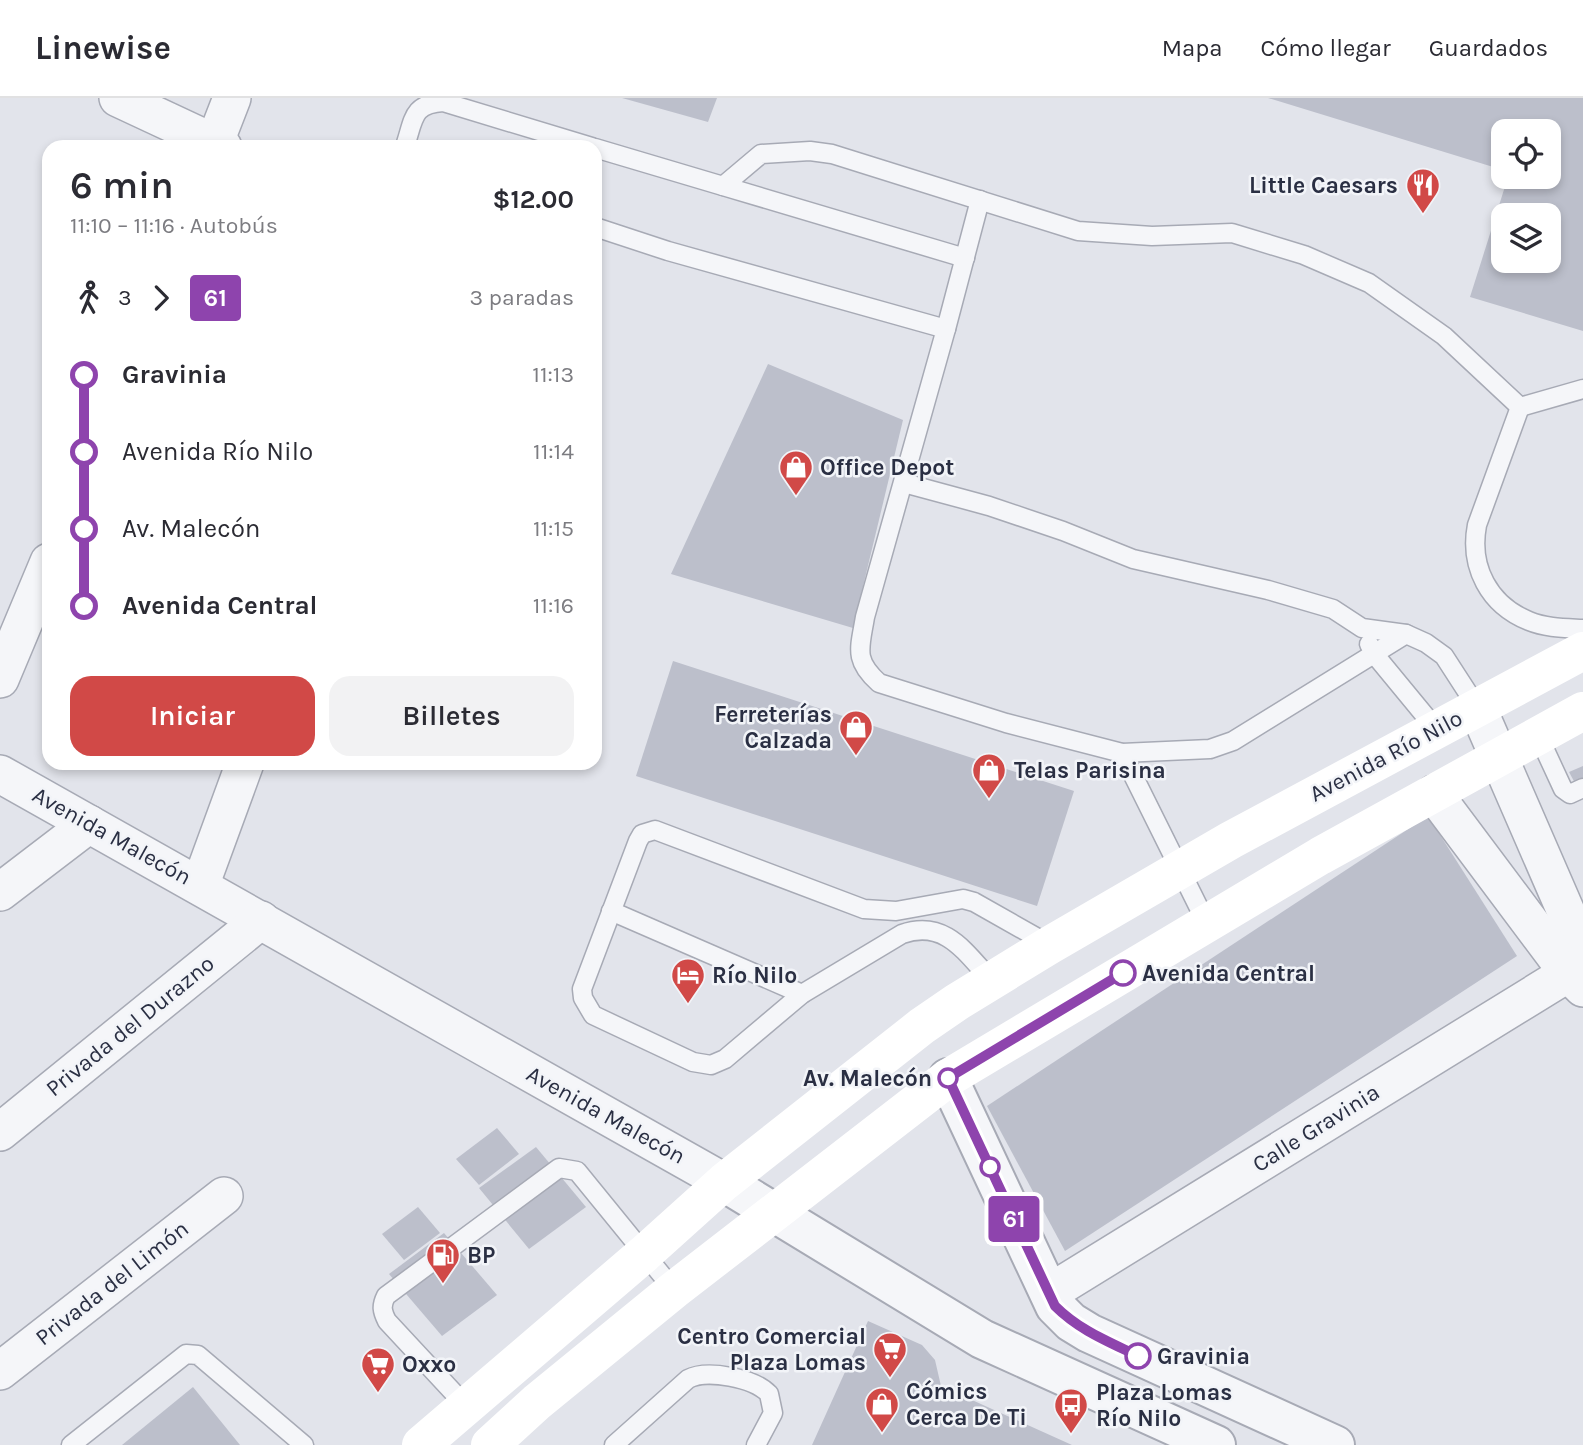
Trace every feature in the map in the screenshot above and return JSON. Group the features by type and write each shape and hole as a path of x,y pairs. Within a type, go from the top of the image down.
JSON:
{"main road":[{"name":"Avenida Río Nilo","path":"421,1445 644,1254 724,1181 922,1027 991,980 1179,869 1583,651"},
{"path":"490,1445 537,1402 674,1290 948,1078 1320,856 1583,711"},
{"path":"1293,807 1320,856"}],"street":[{"path":"118,98 206,140"},
{"path":"219,140 232,98"},
{"path":"0,679 42,579"},
{"path":"1477,707 1499,757 1579,969"},
{"path":"200,886 242,770"},
{"name":"Avenida Malecón","path":"0,774 724,1181 982,1339 1216,1445"},
{"path":"1434,794 1579,969"},
{"path":"0,892 89,824"},
{"name":"Privada del Durazno","path":"0,1132 261,920"},
{"name":"Calle Gravinia","path":"1049,1293 1579,969"},
{"path":"948,1078 1055,1306 1071,1322 1089,1333 1335,1445"},
{"name":"Privada del Limón","path":"0,1371 224,1196"}],"lane":[{"path":"407,140 417,112 426,103 443,102 571,140"},
{"path":"602,149 965,258"},
{"path":"723,186 761,154 810,151 832,153 1078,231 1152,236 1232,233 1304,255 1369,283 1444,336 1520,407"},
{"path":"980,200 865,617 860,659 869,674 879,683 1006,723 1122,753 1210,749 1233,741 1406,634"},
{"path":"602,229 681,255 946,329"},
{"path":"1520,407 1583,389"},
{"path":"1520,407 1477,525 1474,541 1480,577 1491,593 1518,616 1555,628 1583,629"},
{"path":"904,483 989,506 1133,559 1268,590 1333,609 1362,628 1406,634 1426,643 1444,656 1477,707"},
{"path":"1362,628 1375,655 1436,729"},
{"path":"1538,735 1563,789 1570,794 1583,788"},
{"path":"1122,753 1207,924"},
{"path":"991,980 943,933 919,930 902,934 802,993 725,1059 710,1065 693,1062 593,1014 583,998 582,989 638,841 642,834 655,830 864,909 896,911 963,899 974,902 1050,945"},
{"path":"611,911 802,993"},
{"path":"466,1406 387,1321 382,1310 386,1296 559,1168 577,1171 674,1290"},
{"path":"71,1445 186,1354 198,1355 296,1442"},
{"path":"614,1445 694,1375 745,1380 769,1394 773,1413 757,1445"}],"building":[{"path":"622,98 717,98 708,122"},
{"path":"1268,98 1583,98 1583,331 1470,297 1491,231 1491,273 1561,273 1561,203 1500,203 1504,189 1561,189 1561,119 1491,119 1491,166"},
{"name":"Office Depot","path":"768,364 903,420 853,628 671,574"},
{"path":"673,661 1074,791 1037,906 636,776"},
{"path":"1583,766 1583,798 1569,772"},
{"path":"1428,816 1517,956 1065,1251 987,1106"},
{"name":"BP","path":"497,1128 519,1154 479,1185 456,1159"},
{"name":"BP","path":"536,1147 586,1207 529,1249 479,1188"},
{"name":"BP","path":"418,1207 440,1233 404,1260 382,1234"},
{"name":"BP","path":"444,1233 497,1295 442,1336 389,1274"},
{"name":"Centro Comercial Plaza Lomas","path":"868,1321 922,1345 935,1360 941,1386 1072,1445 812,1445"},
{"path":"193,1387 240,1445 122,1445"}],"bus line":[{"name":"61","path":"1123,973 948,1078 1055,1306 1071,1322 1089,1333 1138,1356"}],"place":[{"name":"Little Caesars","path":"1423,215"},
{"name":"Office Depot","path":"796,497"},
{"name":"Ferreterías Calzada","path":"856,757"},
{"name":"Telas Parisina","path":"989,800"},
{"name":"Avenida Central","path":"1123,973"},
{"name":"Río Nilo","path":"688,1005"},
{"name":"Av. Malecón","path":"948,1078"},
{"name":"BP","path":"443,1285"},
{"name":"Gravinia","path":"1138,1356"},
{"name":"Centro Comercial Plaza Lomas","path":"890,1379"},
{"name":"Oxxo","path":"378,1394"},
{"name":"Cómics Cerca De Ti","path":"882,1434"},
{"name":"Plaza Lomas Río Nilo","path":"1071,1435"}]}
